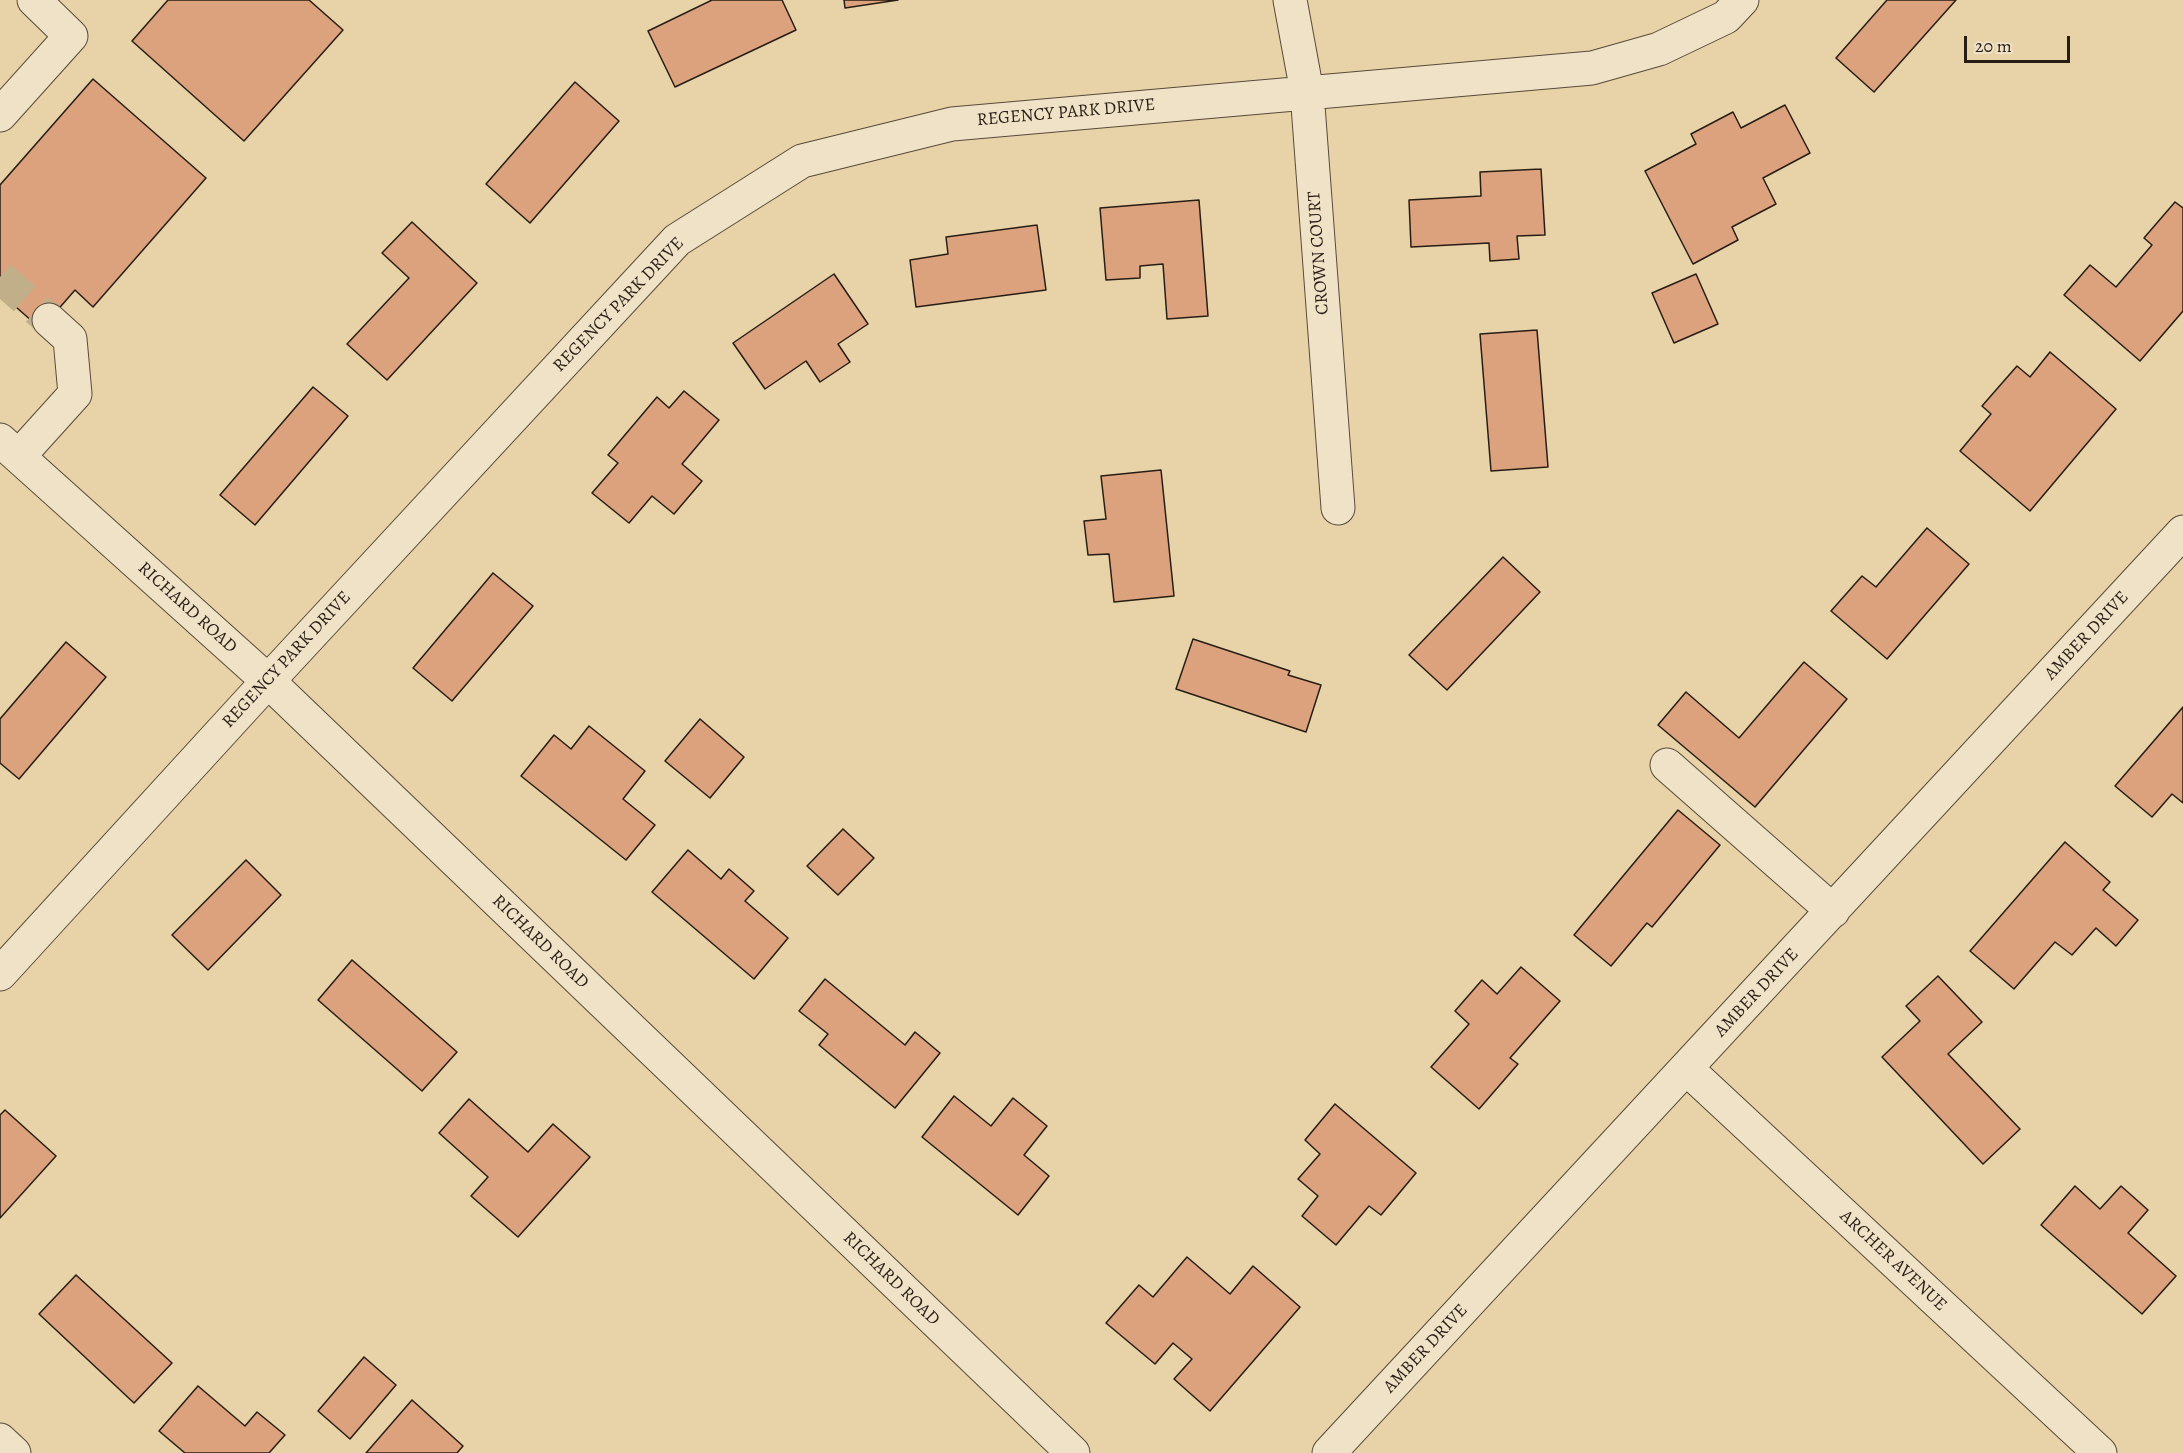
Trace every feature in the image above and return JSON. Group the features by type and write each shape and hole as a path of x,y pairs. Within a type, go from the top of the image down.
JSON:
{"street":[{"path":"0,115 71,36 34,0"},
{"name":"CROWN COURT","path":"1290,0 1307,92 1338,508"},
{"name":"REGENCY PARK DRIVE","path":"0,974 677,240 802,161 952,124 1592,68 1659,49 1726,17 1742,0"},
{"path":"9,448 75,394 70,339 49,320"},
{"name":"RICHARD ROAD","path":"9,448 268,681 1073,1453"},
{"name":"AMBER DRIVE","path":"1329,1453 2183,532"},
{"path":"1667,765 1833,911"},
{"name":"ARCHER AVENUE","path":"1687,1069 2100,1453"},
{"path":"0,1440 14,1453"}],"building":[{"path":"168,0 309,0 343,30 244,141 132,41"},
{"path":"712,0 782,0 796,30 675,87 648,31"},
{"path":"844,0 898,0 845,8"},
{"path":"1887,0 1956,0 1874,92 1836,58"},
{"path":"93,79 206,178 93,307 75,290 41,329 0,293 0,185"},
{"path":"575,82 619,121 530,223 486,184"},
{"path":"1785,105 1810,153 1763,178 1776,204 1732,227 1738,240 1693,264 1645,171 1696,144 1691,134 1733,112 1741,128"},
{"path":"1541,169 1545,235 1517,236 1519,259 1490,261 1489,243 1411,247 1409,200 1481,196 1480,172"},
{"path":"1199,200 1208,316 1167,319 1163,264 1140,266 1140,278 1106,280 1100,208"},
{"path":"2175,202 2183,208 2183,311 2140,361 2064,295 2090,265 2116,287 2152,245 2144,238"},
{"path":"412,222 477,283 387,380 347,344 409,278 382,253"},
{"path":"1037,225 1046,290 916,307 910,260 948,254 946,237"},
{"path":"834,274 868,324 838,344 850,362 820,382 806,361 765,389 733,343"},
{"path":"1696,274 1718,324 1674,343 1652,293"},
{"path":"1537,330 1548,467 1491,471 1480,334"},
{"path":"2050,352 2116,409 2030,511 1960,451 1991,414 1982,406 2017,366 2030,377"},
{"path":"313,387 348,416 255,525 220,495"},
{"path":"684,391 719,420 682,464 702,481 674,514 652,496 629,523 592,493 618,463 608,455 657,397 669,408"},
{"path":"1161,470 1174,596 1114,602 1109,554 1088,555 1084,521 1106,519 1101,476"},
{"path":"1927,528 1969,564 1887,659 1831,611 1862,576 1876,587"},
{"path":"1503,557 1540,592 1447,690 1409,655"},
{"path":"493,573 533,606 452,701 413,668"},
{"path":"1193,639 1290,671 1288,675 1321,685 1306,732 1176,689"},
{"path":"66,642 106,677 19,779 0,763 0,719"},
{"path":"1804,662 1847,699 1755,807 1658,725 1686,692 1739,738"},
{"path":"2183,707 2183,803 2172,794 2152,817 2115,786"},
{"path":"700,719 744,757 710,798 665,761"},
{"path":"589,726 645,771 623,799 655,825 626,860 521,776 554,735 571,749"},
{"path":"1678,810 1720,845 1652,927 1647,923 1611,966 1574,935"},
{"path":"843,829 874,858 838,895 807,866"},
{"path":"2065,842 2110,882 2103,890 2138,920 2116,946 2096,928 2072,955 2055,942 2014,989 1970,951"},
{"path":"688,850 721,879 729,869 754,891 745,901 788,938 754,979 652,892"},
{"path":"246,860 281,895 208,970 172,935"},
{"path":"352,960 457,1052 422,1091 318,1000"},
{"path":"1521,967 1560,1001 1510,1058 1518,1064 1479,1109 1431,1067 1469,1024 1455,1011 1482,980 1497,994"},
{"path":"1938,976 1982,1022 1948,1054 2020,1129 1983,1164 1882,1057 1920,1021 1906,1006"},
{"path":"825,979 905,1045 915,1032 940,1053 895,1108 819,1045 828,1034 799,1011"},
{"path":"954,1096 991,1126 1013,1098 1047,1126 1024,1155 1049,1176 1018,1215 922,1137"},
{"path":"469,1099 528,1152 553,1124 590,1157 518,1237 471,1196 488,1177 439,1133"},
{"path":"1335,1104 1416,1173 1381,1215 1369,1206 1336,1245 1302,1216 1318,1196 1298,1179 1320,1154 1305,1140"},
{"path":"5,1110 56,1156 0,1218 0,1115"},
{"path":"2075,1186 2100,1209 2121,1186 2148,1210 2128,1233 2176,1276 2142,1314 2041,1225"},
{"path":"1187,1257 1230,1294 1253,1266 1300,1307 1210,1411 1174,1379 1192,1359 1173,1343 1155,1364 1106,1323 1139,1285 1153,1297"},
{"path":"76,1275 172,1363 134,1403 39,1314"},
{"path":"364,1357 396,1385 350,1439 318,1411"},
{"path":"198,1386 245,1426 257,1412 285,1435 269,1453 185,1453 159,1431"},
{"path":"412,1400 463,1446 457,1453 366,1453"}],"tunnel":[{"path":"0,277 49,320"}]}
